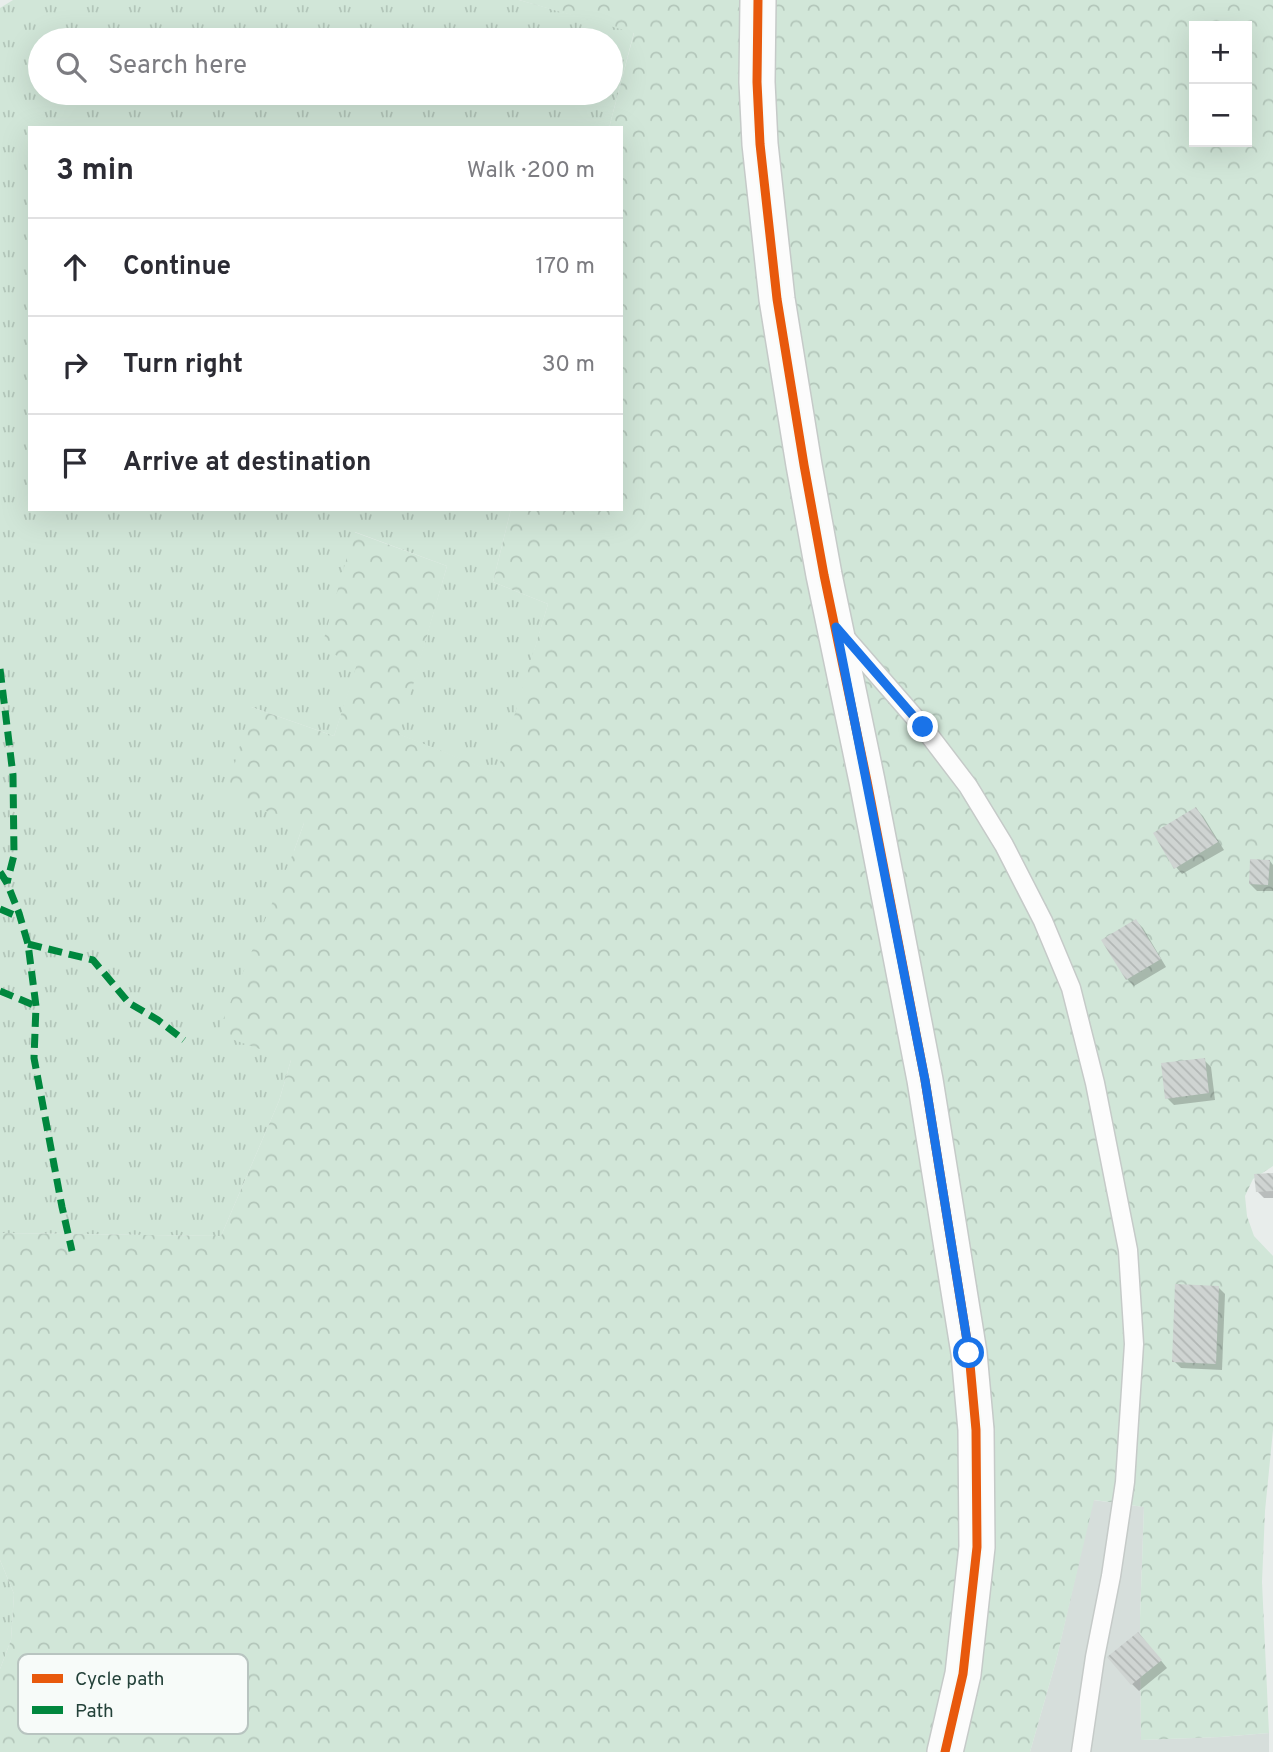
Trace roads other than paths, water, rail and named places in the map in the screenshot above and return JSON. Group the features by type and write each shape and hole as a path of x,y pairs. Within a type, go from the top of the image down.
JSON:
{"street":[{"path":"758,0 757,82 760,145 776,286 804,465 925,1080 969,1353 976,1430 977,1547 963,1674 945,1752"}],"lane":[{"path":"836,627 923,727 968,786 1004,845 1043,921 1071,988 1095,1083 1128,1250 1134,1344 1125,1482 1081,1752"}]}
